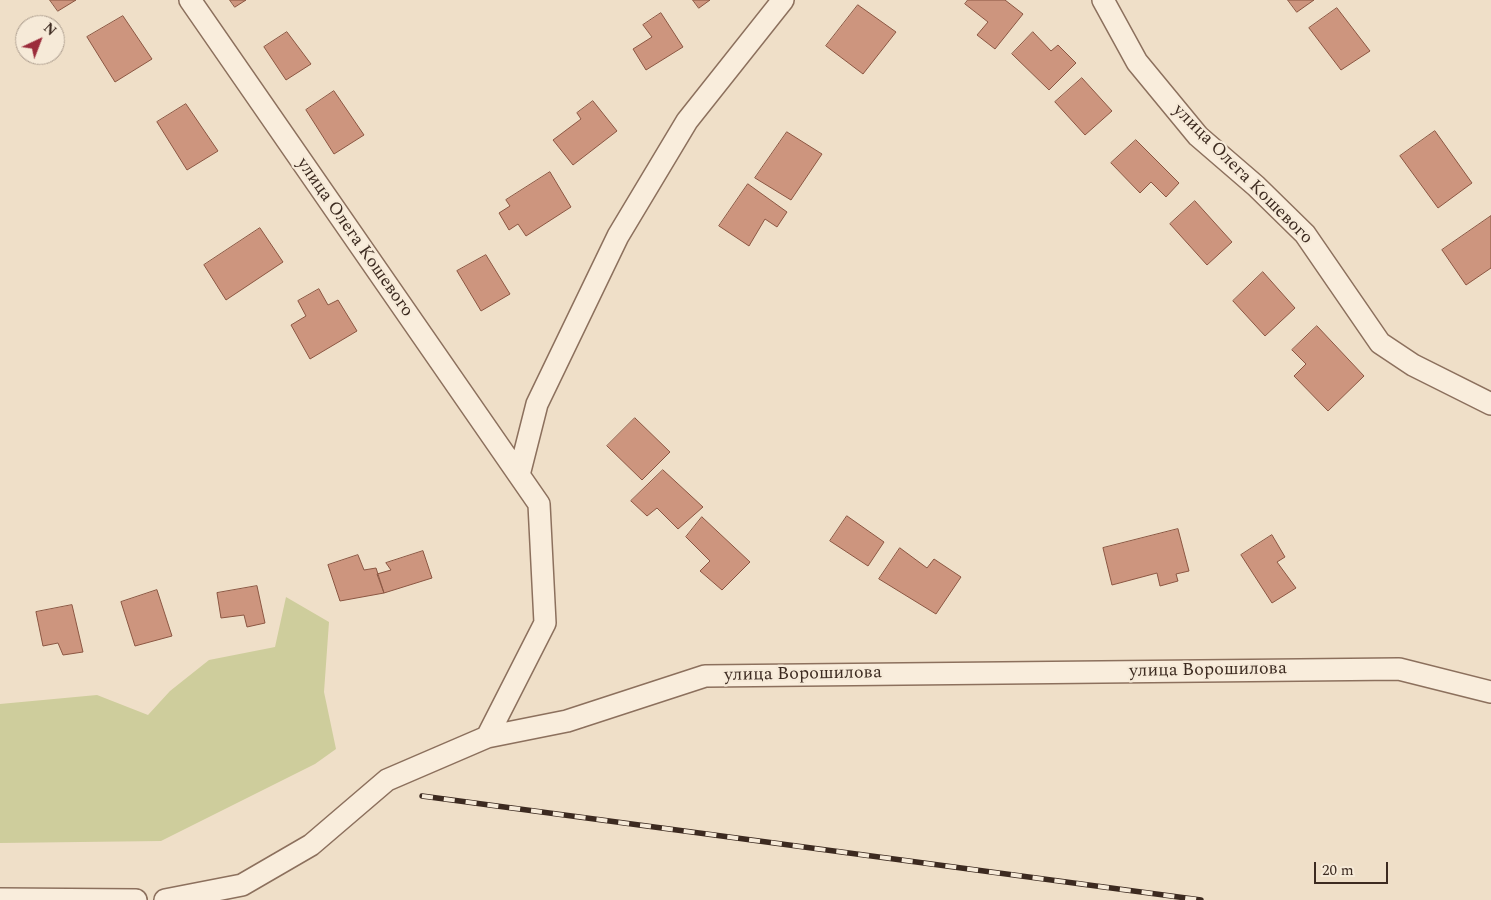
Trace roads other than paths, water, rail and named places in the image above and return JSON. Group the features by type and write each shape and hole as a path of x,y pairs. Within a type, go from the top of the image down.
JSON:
{"street":[{"name":"улица Олега Кошевого","path":"190,0 539,504 545,623 487,737"},
{"path":"519,475 537,404 618,236 687,121 783,0"},
{"name":"улица Олега Кошевого","path":"1103,0 1137,62 1198,136 1256,186 1305,234 1380,343 1413,365 1491,404"},
{"name":"улица Ворошилова","path":"165,900 242,885 311,845 387,780 487,737 567,721 706,676 1399,669 1491,692"},
{"path":"0,898 136,900"}],"railway":[{"path":"422,796 1201,900"}]}
